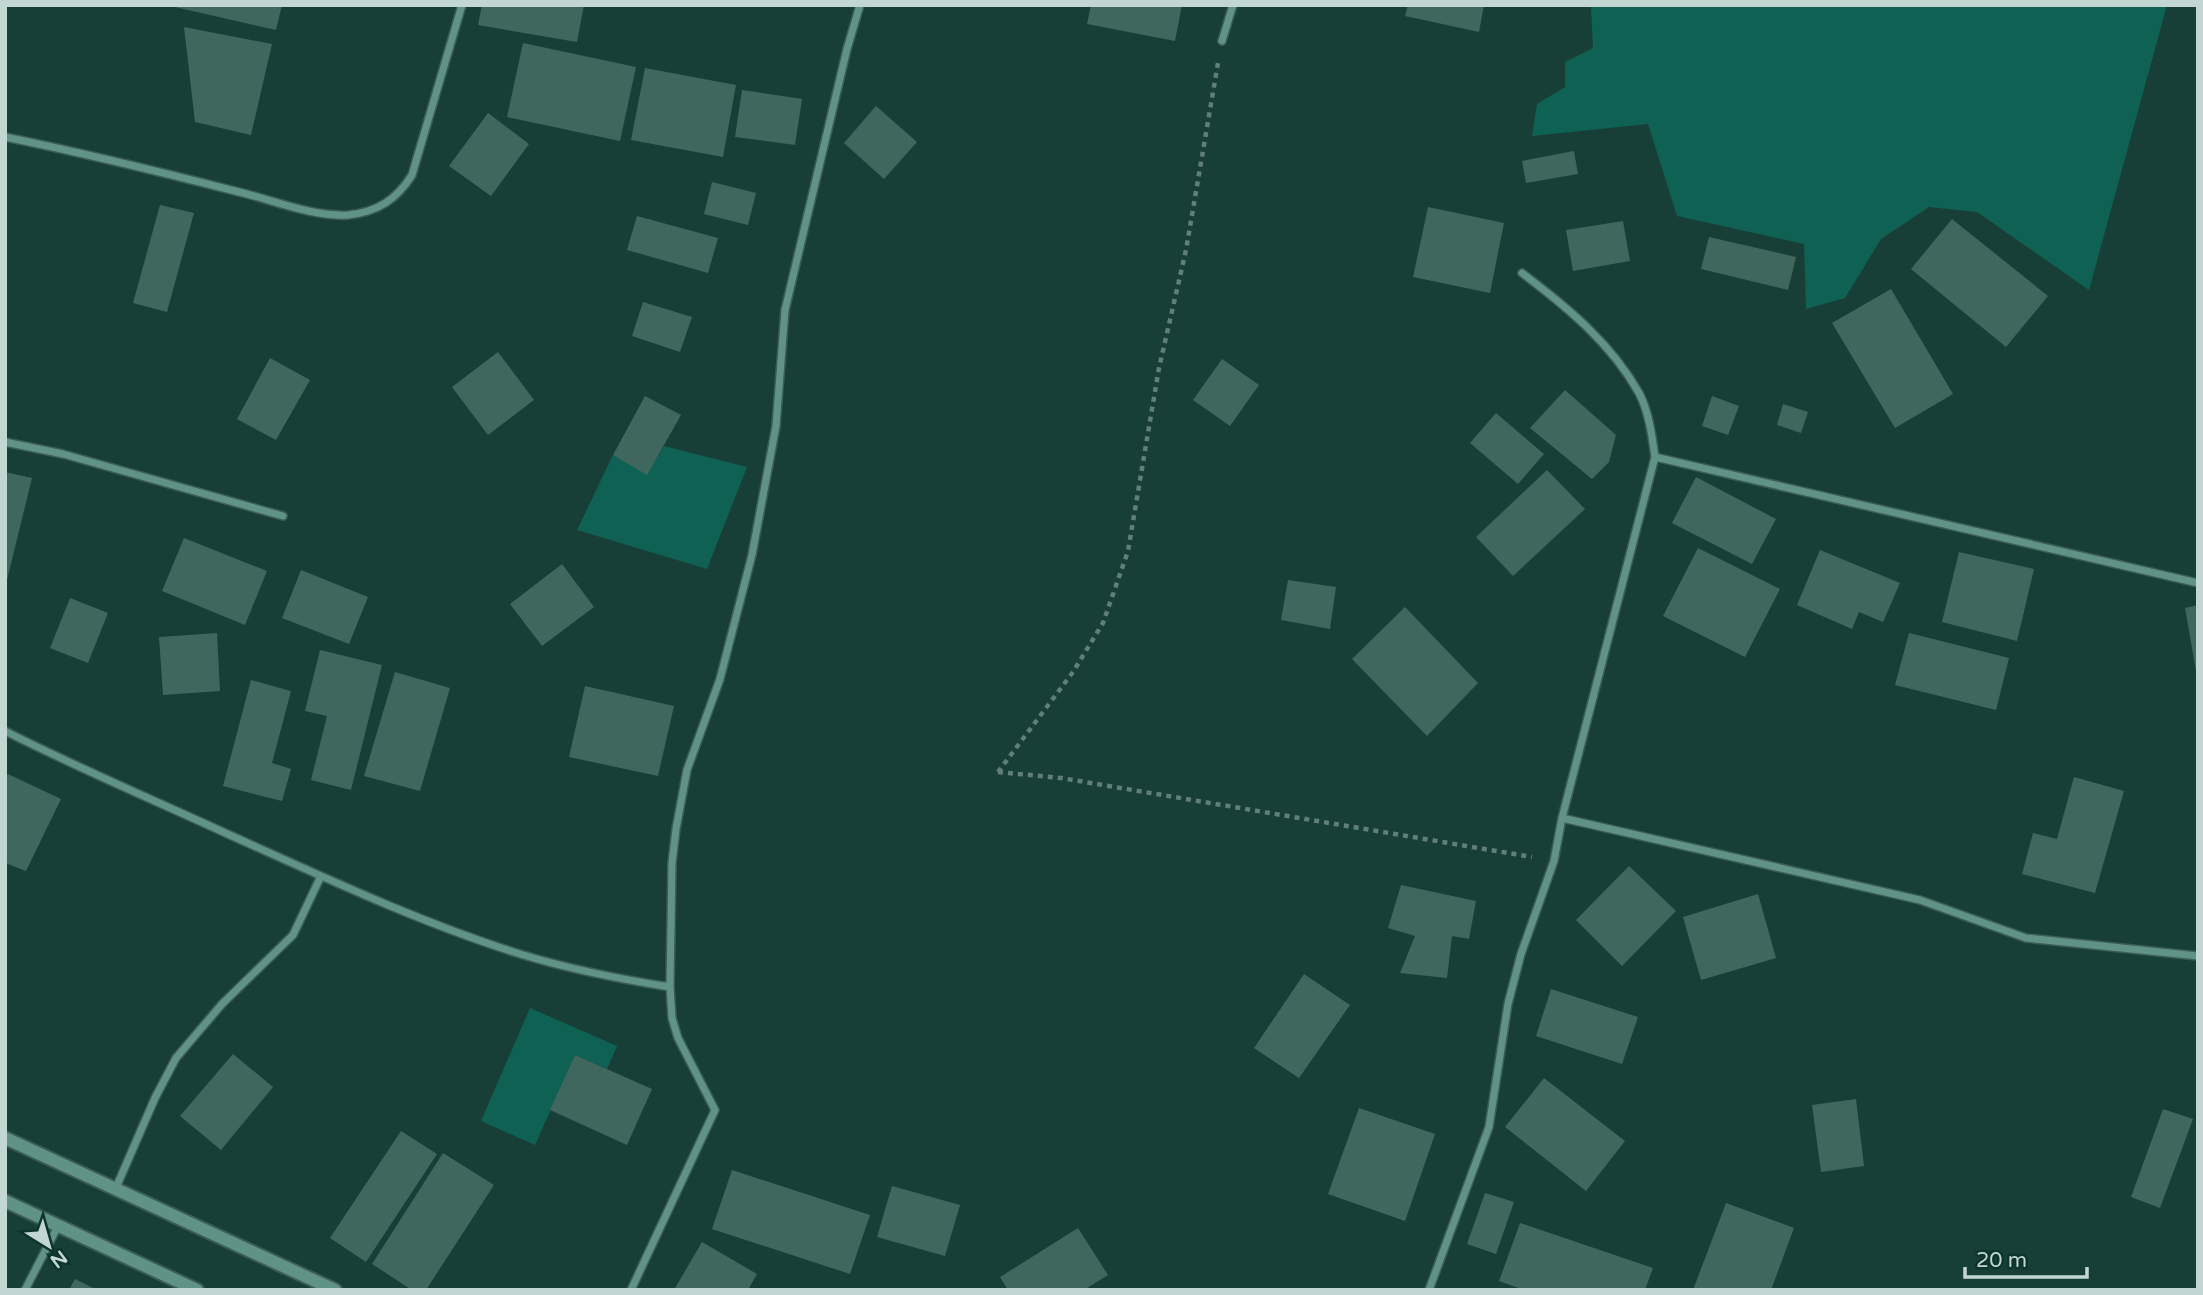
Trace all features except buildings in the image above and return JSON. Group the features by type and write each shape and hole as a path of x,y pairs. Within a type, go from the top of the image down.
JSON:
{"street":[{"path":"5,137 84,153 327,214 368,211 401,193 412,174 462,5"},
{"path":"631,1290 715,1110 678,1038 670,987 672,863 687,770 720,679 752,555 776,426 785,310 860,5"},
{"path":"1222,41 1233,5"},
{"path":"1429,1290 1477,1167 1489,1127 1508,1004 1521,954 1554,861 1562,818 1655,457 1640,395 1606,346 1569,308 1522,273"},
{"path":"5,442 63,454 283,516"},
{"path":"1655,457 2198,583"},
{"path":"5,731 73,766 321,876 519,954 603,976 670,987"},
{"path":"1562,818 1920,900 2026,939 2198,956"},
{"path":"115,1190 155,1098 176,1058 222,1004 293,935 321,876"},
{"path":"5,1138 335,1290"},
{"path":"5,1201 197,1290"},
{"path":"25,1290 58,1226"}],"path":[{"path":"1222,41 1186,250 1159,368 1128,551 1103,623 1073,672 998,772 1060,778 1554,861"}],"green space":[{"path":"1591,5 2167,5 2089,290 1977,212 1929,207 1881,239 1845,298 1806,309 1804,244 1677,216 1648,124 1532,136 1537,104 1565,87 1565,62 1593,48"},
{"path":"664,446 747,467 707,569 577,530 613,455 647,474"},
{"path":"530,1008 617,1046 607,1069 575,1055 535,1145 481,1121"}]}
